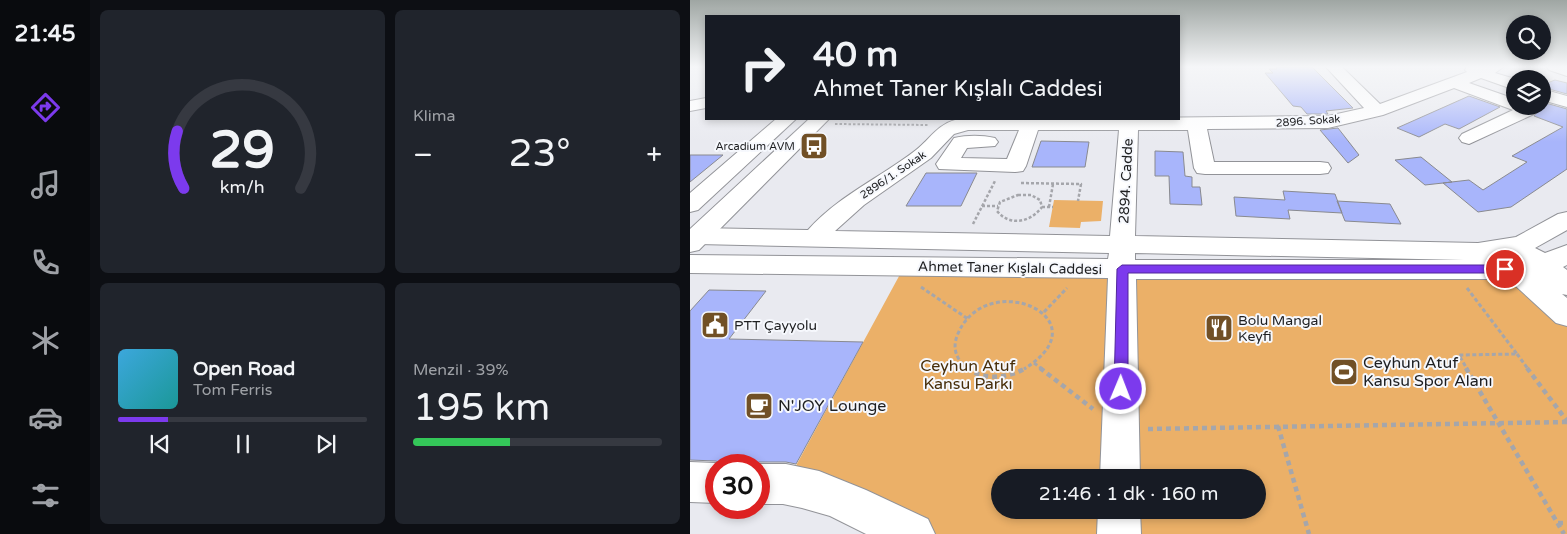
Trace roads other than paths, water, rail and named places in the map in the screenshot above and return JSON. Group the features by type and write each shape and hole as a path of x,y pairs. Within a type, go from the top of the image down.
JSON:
{"street":[{"path":"1358,92 1377,111"},
{"name":"2896. Sokak","path":"1129,122 1196,124 1316,123 1340,120 1377,111 1426,92"},
{"path":"1478,92 1506,102"},
{"path":"1551,97 1567,102"},
{"path":"690,106 705,103"},
{"path":"1469,138 1517,115"},
{"path":"690,205 786,120"},
{"path":"694,240 817,122"},
{"path":"1028,133 1015,166 1001,177 947,164 961,142 1028,133 1081,122 1129,122"},
{"name":"2894. Cadde","path":"1120,469 1122,256 1129,122"},
{"path":"1196,124 1205,168 1320,168"},
{"name":"2896/1. Sokak","path":"814,239 841,212 924,154 947,130 959,125 1028,133"},
{"name":"Ahmet Taner Kışlalı Caddesi","path":"694,240 814,239 963,243 1122,256 1454,270 1507,256 1567,219"},
{"name":"Ahmet Taner Kışlalı Caddesi","path":"690,264 1070,268 1122,256 1507,256 1555,259"},
{"path":"1507,256 1567,315"},
{"path":"1555,259 1567,284"},
{"path":"690,482 705,483"},
{"path":"770,484 786,484 834,498 913,534"},
{"path":"1119,519 1119,534"}],"place":[{"name":"Arcadium AVM","path":"814,146"},
{"name":"PTT Çayyolu","path":"715,325"},
{"name":"Bolu Mangal Keyfi","path":"1219,328"},
{"name":"Ceyhun Atuf Kansu Spor Alanı","path":"1344,372"},
{"name":"N'JOY Lounge","path":"759,406"}],"park label":[{"name":"Ceyhun Atuf Kansu Parkı","path":"968,375"}]}
